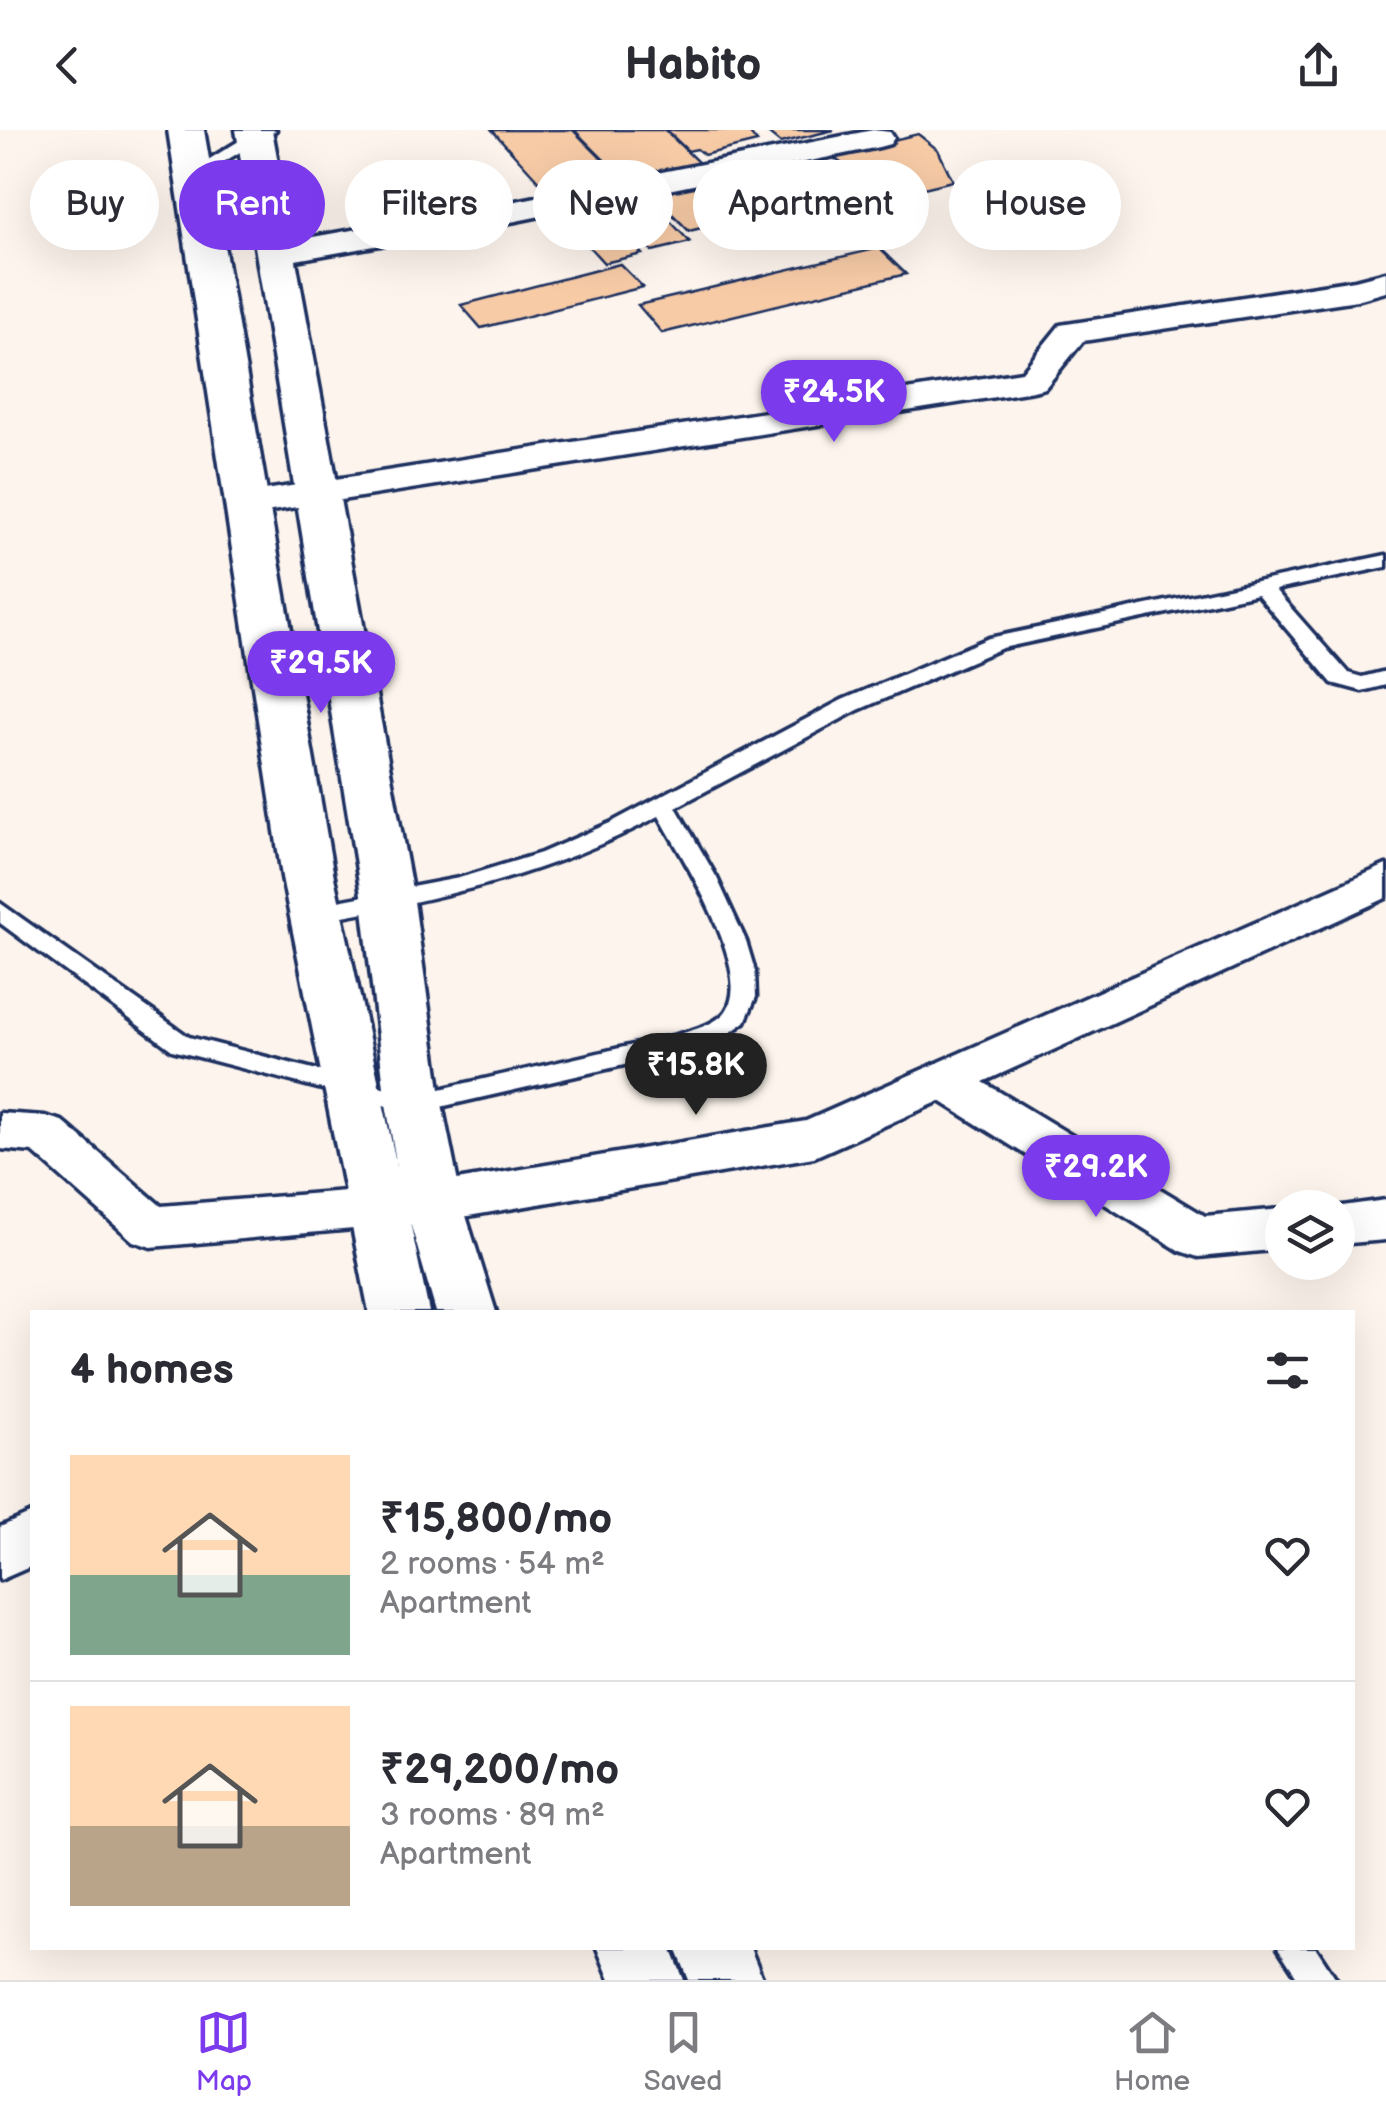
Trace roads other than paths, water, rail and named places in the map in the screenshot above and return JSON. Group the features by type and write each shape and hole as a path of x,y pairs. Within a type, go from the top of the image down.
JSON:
{"street":[{"path":"260,132 273,254 320,493 388,901 414,1104 433,1203 465,1310"},
{"path":"273,254 516,212 879,138"},
{"path":"189,152 308,878 398,1310"},
{"path":"246,504 1033,381 1072,332 1357,290 1383,303"},
{"path":"0,1131 45,1134 151,1226 433,1203 814,1138 1386,880"},
{"path":"942,1079 1198,1237 1265,1231"},
{"path":"1355,1223 1386,1220"},
{"path":"0,1554 30,1539"},
{"path":"635,1950 647,1980"},
{"path":"714,1950 726,1980"}],"lane":[{"path":"189,152 260,132"},
{"path":"318,913 506,875 550,859 663,804 850,704 996,644 1065,626 1263,590 1386,561"},
{"path":"1263,590 1340,678 1362,684 1386,678"},
{"path":"0,911 181,1044 414,1104 681,1042 736,1016 744,997 745,977 738,946 663,804"},
{"path":"1297,1950 1320,1980"}]}
